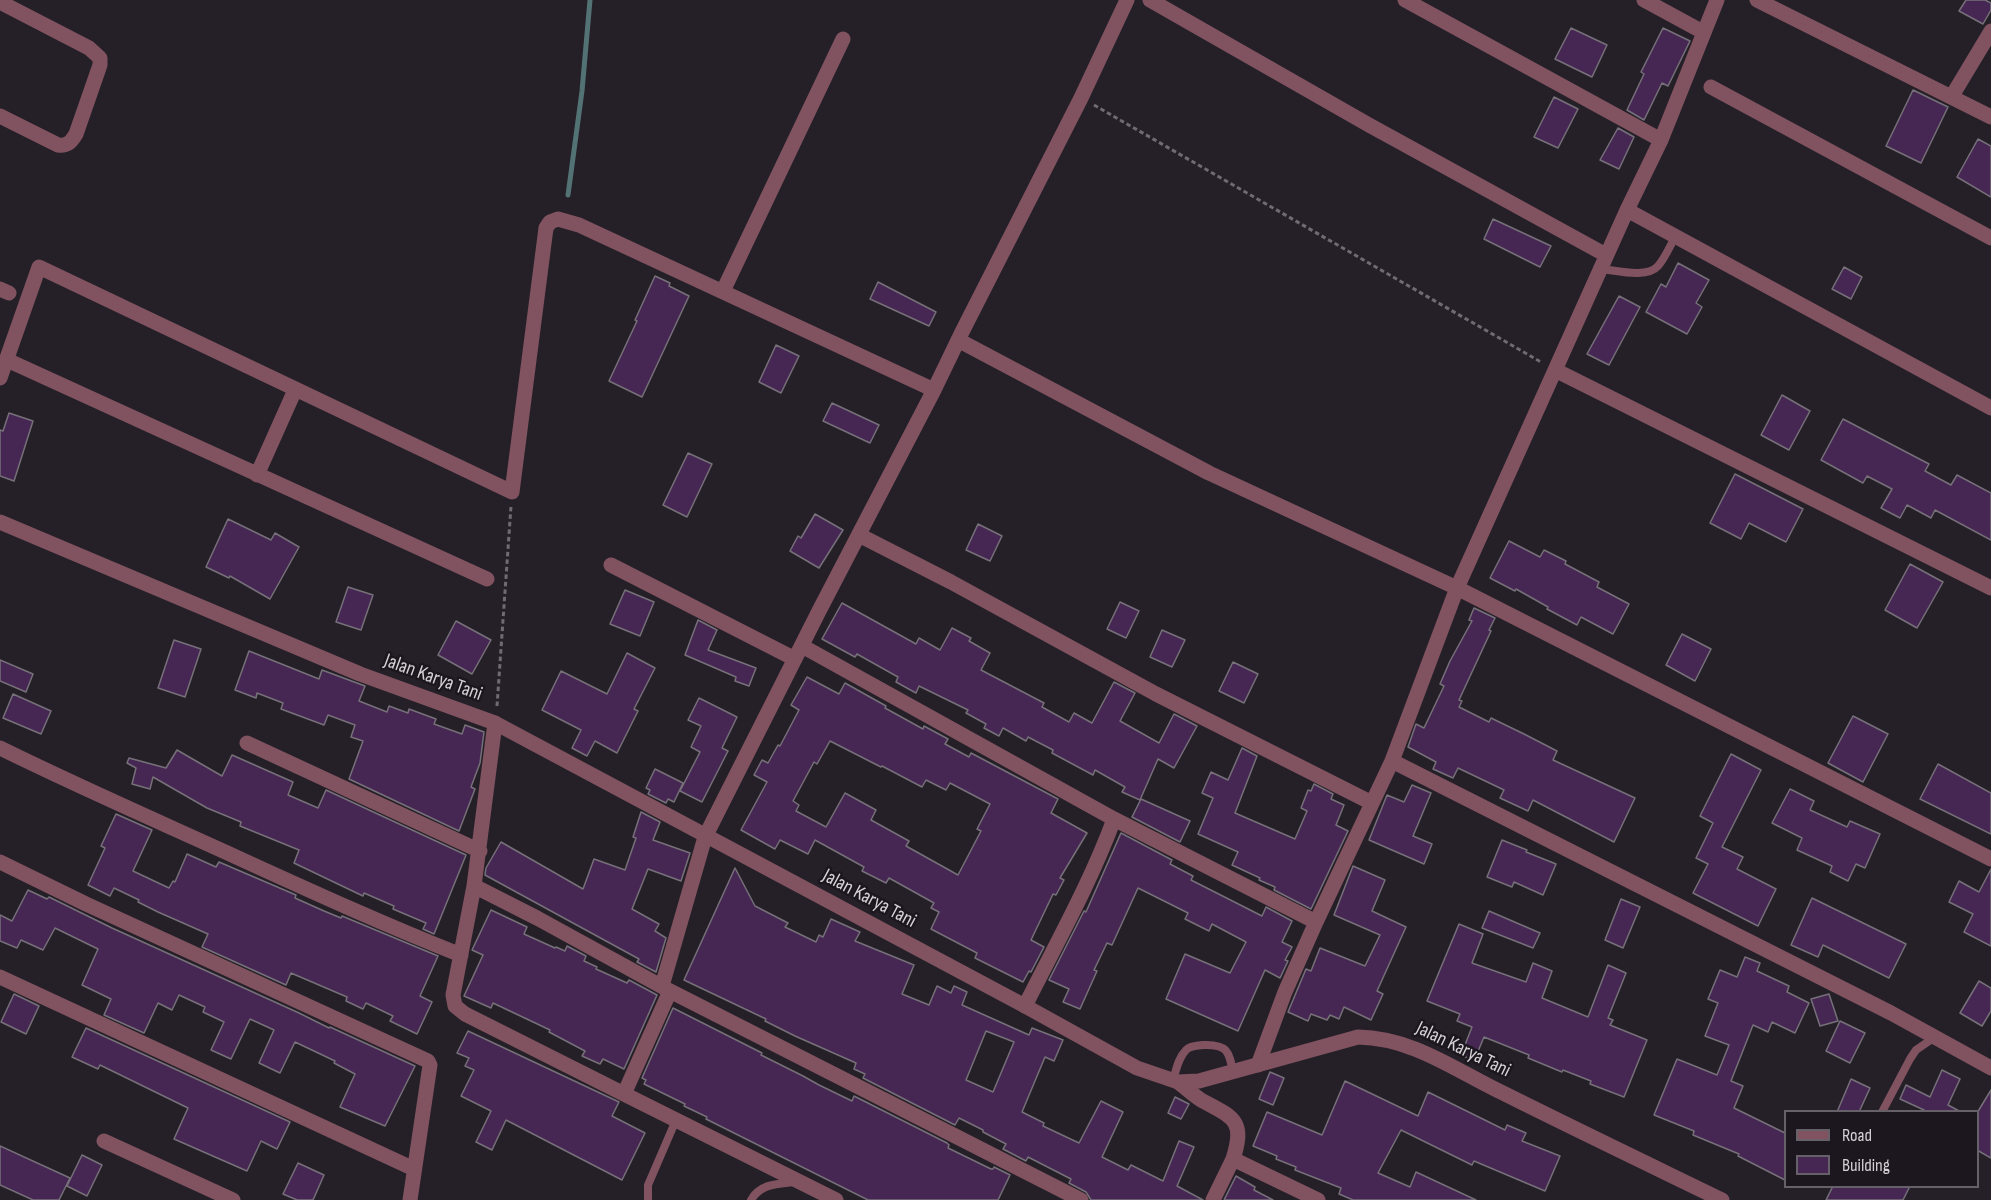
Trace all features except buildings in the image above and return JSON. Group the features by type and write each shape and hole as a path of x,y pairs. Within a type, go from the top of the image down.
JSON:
{"street":[{"path":"624,1094 666,988 705,837 934,390 1081,98 1127,0"},
{"path":"1150,0 1604,262"},
{"path":"1405,0 1661,140"},
{"path":"1644,0 1703,32"},
{"path":"1258,1065 1285,992 1392,761 1457,588 1627,210 1661,140 1717,0"},
{"path":"1757,0 1991,117"},
{"path":"0,2 89,48 100,58 100,65 76,134 65,146 58,145 0,116"},
{"path":"1952,96 1991,31"},
{"path":"723,291 843,39"},
{"path":"1711,87 1991,238"},
{"path":"1627,210 1991,408"},
{"path":"0,378 39,267 512,492 545,233 550,222 558,219 579,225 934,390"},
{"path":"958,340 1209,473 1457,588 1991,859"},
{"path":"7,360 487,579"},
{"path":"1555,370 1991,588"},
{"path":"257,475 295,390"},
{"name":"Jalan Karya Tani","path":"0,522 360,674 495,723 1137,1068 1176,1081 1199,1081 1358,1037 1376,1037 1397,1041 1412,1046 1490,1087 1722,1200"},
{"path":"859,535 951,582 1156,694 1372,803"},
{"path":"611,565 799,652 1114,819 1316,922"},
{"path":"495,723 480,851 453,995 454,1006 836,1200"},
{"path":"247,743 480,851"},
{"path":"0,748 287,881 387,926 460,955"},
{"path":"1392,761 1891,1013 1991,1068"},
{"path":"1025,1006 1114,819"},
{"path":"0,862 185,950 424,1057 430,1065 410,1200"},
{"path":"474,886 666,988 1081,1200"},
{"path":"0,977 414,1169"},
{"path":"1176,1081 1193,1095 1232,1118 1238,1133 1233,1159 1213,1200"},
{"path":"104,1141 233,1200"},
{"path":"1233,1159 1318,1200"}],"lane":[{"path":"1604,262 1644,273 1651,272 1657,267 1675,237"},
{"path":"1883,1110 1916,1050 1935,1037"},
{"path":"1176,1081 1180,1058 1186,1049 1193,1046 1223,1047 1229,1055 1233,1072"},
{"path":"648,1200 648,1185 676,1120"},
{"path":"751,1200 765,1186 799,1182"}],"path":[{"path":"1081,98 1555,370"},
{"path":"495,723 512,492"}],"waterway":[{"path":"568,195 582,91 590,0"}]}
